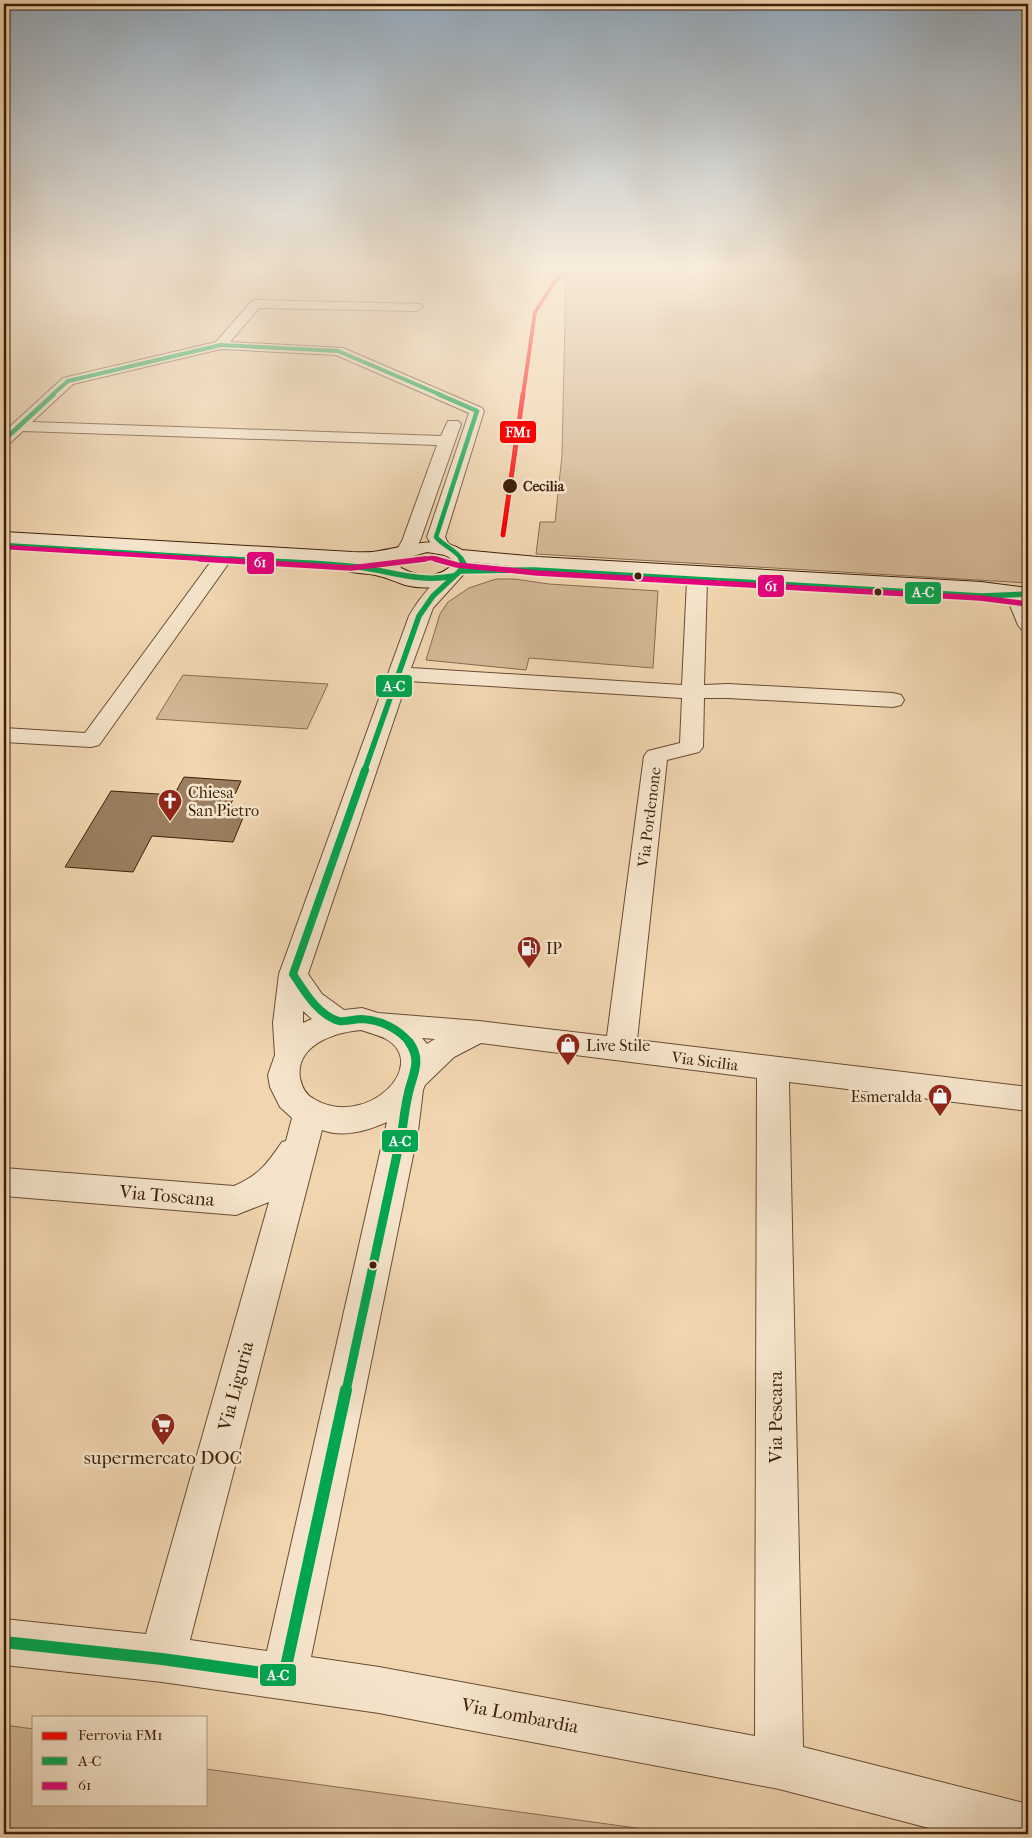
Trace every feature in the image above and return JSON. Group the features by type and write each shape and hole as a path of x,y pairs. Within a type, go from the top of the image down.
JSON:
{"street":[{"path":"4,440 68,381 189,353"},
{"path":"344,353 477,411 436,537 455,563"},
{"path":"425,605 418,590 392,571 390,565 397,555 405,551 460,404"},
{"path":"19,426 447,441"},
{"path":"4,537 352,558 378,556 427,547 455,563 534,570 982,596 1022,593"},
{"path":"4,545 359,567 429,581 455,563 538,563 981,588 1022,593"},
{"path":"4,735 91,740 222,560"},
{"path":"290,1053 286,1028 293,974 425,605 455,563"},
{"name":"Via Pordenone","path":"621,1050 656,756 691,747 697,580"},
{"path":"1022,593 1028,624"},
{"path":"399,674 693,692 728,691 893,700"},
{"path":"293,974 309,999 322,1012 340,1021"},
{"path":"284,1676 402,1131 412,1084 417,1059 412,1044 399,1032 382,1023 362,1019 340,1021 319,1028 302,1039 290,1053 284,1070 286,1087 306,1125 330,1120 352,1120 374,1116 393,1106 412,1084 430,1058 460,1039 479,1032"},
{"name":"Via Sicilia","path":"382,1023 479,1032 1028,1099"},
{"name":"Via Pescara","path":"773,1069 779,1765"},
{"name":"Via Toscana","path":"4,1182 236,1201 258,1191 278,1176 306,1125"},
{"name":"Via Liguria","path":"162,1659 306,1125"},
{"name":"Via Lombardia","path":"4,1642 162,1659 379,1690 779,1765 1028,1829"}],"shaded area":[{"path":"564,353 1028,353 1028,583 536,554 540,522 555,522 562,455"},
{"path":"496,579 658,591 653,668 529,658 526,670 426,660 440,614 448,602 469,588"},
{"path":"183,675 328,684 307,729 156,719"},
{"path":"4,1725 32,1729 32,1806 208,1806 208,1769 671,1834 4,1834"}],"building":[{"name":"Chiesa San Pietro","path":"184,777 241,781 230,806 240,807 237,813 245,813 233,842 152,836 133,872 65,867 111,791 174,795"}],"rail line":[{"name":"FM1","path":"503,535 529,353"}],"transit line":[{"name":"A-C","path":"4,440 68,381 188,353"},
{"name":"A-C","path":"4,1642 162,1659 284,1676 402,1131 407,1098 417,1066 415,1052 411,1044 398,1031 381,1023 364,1019 337,1020 317,1006 293,974 419,616 433,596 460,571 464,564 460,556 442,545 436,537 477,411 342,353"},
{"name":"A-C","path":"4,545 359,567 417,579 453,576"},
{"name":"61","path":"4,547 351,568 432,558 457,565 537,573 980,598 1027,604"},
{"name":"A-C","path":"460,571 535,570 982,596 1028,594"}],"place":[{"name":"Cecilia","path":"510,486"},
{"name":"Chiesa San Pietro","path":"170,822"},
{"name":"IP","path":"529,969"},
{"name":"Live Stile","path":"568,1066"},
{"name":"Esmeralda","path":"940,1117"},
{"name":"supermercato DOC","path":"163,1446"}]}
